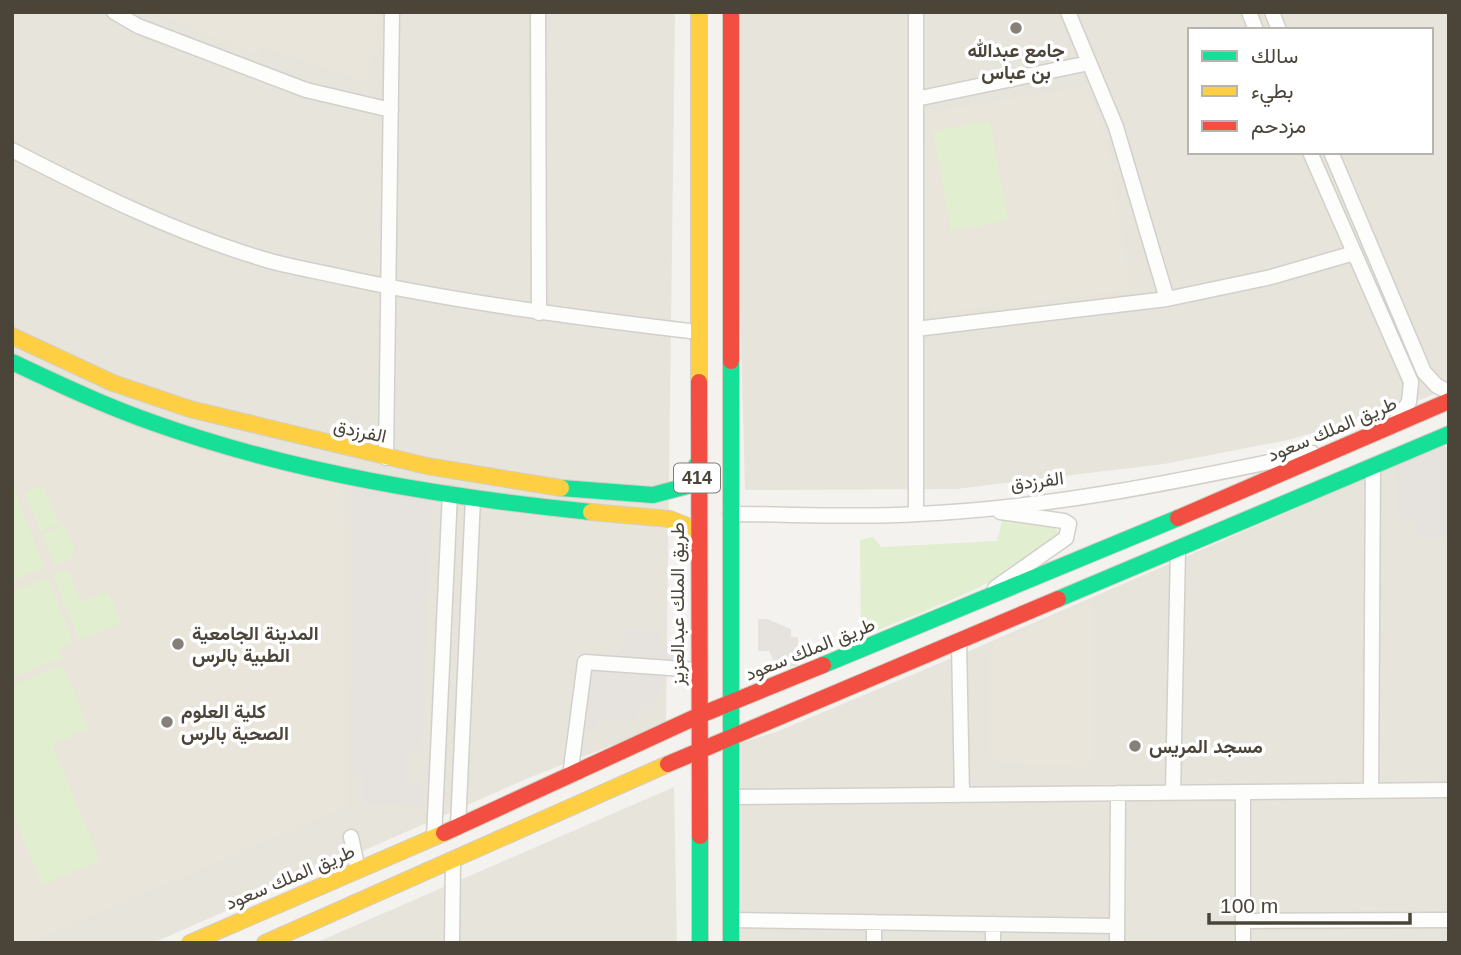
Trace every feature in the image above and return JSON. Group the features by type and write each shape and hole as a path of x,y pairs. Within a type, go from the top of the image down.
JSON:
{"main road":[{"name":"طريق الملك عبدالعزيز","path":"699,12 697,546 700,943"},
{"name":"414","path":"731,12 731,943"},
{"name":"الفرزدق","path":"12,335 69,363 146,395 230,422 386,458 574,490 665,496 687,486 698,464"},
{"path":"12,362 103,404 223,444 345,474 473,498 567,513 670,519 685,525 697,546"},
{"name":"طريق الملك سعود","path":"190,943 434,838 698,716 1106,549 1449,401"},
{"path":"265,943 453,862 699,750 1449,434"},
{"path":"1432,441 1449,442"},
{"path":"1106,549 1119,574"}],"street":[{"path":"114,12 138,26 306,90 390,110"},
{"path":"386,458 392,12"},
{"path":"538,12 539,313"},
{"path":"916,12 916,514"},
{"path":"1068,12 1115,127 1167,299"},
{"path":"916,99 1089,63"},
{"path":"12,150 80,186 193,234 261,258 387,286 539,313 698,332"},
{"path":"1311,154 1411,382 1404,412 1390,427"},
{"path":"1332,154 1424,372 1437,386 1449,392"},
{"path":"916,329 1167,299 1271,277 1354,253"},
{"name":"الفرزدق","path":"730,514 916,514 978,509 1159,486 1345,446"},
{"path":"1371,791 1373,466"},
{"path":"434,838 450,493"},
{"path":"458,827 473,498"},
{"path":"977,603 1022,567 1066,538 1070,531 1069,524 1064,521 978,509"},
{"path":"1173,793 1178,549"},
{"path":"959,642 962,794"},
{"path":"570,776 585,662 698,670"},
{"path":"731,797 1449,790"},
{"path":"1243,792 1243,943"},
{"path":"1117,943 1118,793"},
{"path":"351,837 358,870"},
{"path":"452,943 453,862"},
{"path":"731,920 1117,926"},
{"path":"1243,920 1449,920"},
{"path":"874,922 874,943"},
{"path":"993,924 993,943"}],"shaded area":[{"path":"12,12 675,12 666,724 531,777 153,943 12,943"},
{"path":"153,12 377,12 377,44 367,74 360,79 261,46 258,55"},
{"path":"732,12 1449,12 1449,388 1395,410 1288,440 1164,464 956,489 745,490"},
{"path":"1086,86 1106,139 1131,290 930,313 927,113"},
{"name":"المدينة الجامعية الطبية بالرس","path":"12,374 141,432 212,453 342,482 348,806 28,943 12,943"},
{"path":"1442,445 1449,448 1449,538 1417,538 1415,522 1398,518 1395,466"},
{"path":"1449,448 1449,943 739,943 737,744 776,732 983,645 1419,455"},
{"path":"354,486 432,494 422,751 408,751 408,782 423,783 423,806 362,805 363,776 351,775"},
{"path":"1091,601 1094,614 1094,755 1089,766 1003,763 990,756 988,662 996,644"},
{"path":"758,619 767,619 791,629 791,637 798,637 798,666 776,666 769,651 758,651"},
{"path":"627,629 661,632 661,644 678,644 676,675 664,677 656,706 639,706 636,722 599,718 597,730 586,729 585,746 570,747 582,655 620,655"},
{"path":"674,787 677,943 315,943"}],"green space":[{"path":"990,121 1008,220 951,231 933,131"},
{"path":"12,484 45,568 12,581"},
{"path":"43,485 59,524 41,532 24,492"},
{"path":"1002,521 1049,522 1059,532 1044,548 997,578 864,636 861,628 860,540 873,537 881,547 997,541"},
{"path":"64,524 76,553 71,555 72,559 55,566 42,534"},
{"path":"67,569 81,602 108,592 121,623 79,640 53,575"},
{"path":"48,578 73,643 59,648 63,658 12,677 12,591"},
{"path":"63,665 89,728 52,744 100,861 42,885 12,812 12,686"}],"traffic: fast":[{"path":"731,361 731,943"},
{"path":"12,362 136,416 207,441 261,456 370,481 480,499 591,512"},
{"path":"1058,599 1449,434"},
{"path":"561,488 653,495 687,486 697,464"},
{"path":"823,665 1178,518"},
{"path":"700,836 700,943"}],"traffic: slow":[{"path":"699,12 699,382"},
{"path":"12,336 113,383 190,409 427,466 561,488"},
{"path":"591,512 670,519 685,525 697,546"},
{"path":"265,943 668,764"},
{"path":"190,943 444,833"}],"traffic: jam":[{"path":"731,12 731,361"},
{"path":"699,382 700,836"},
{"path":"1178,518 1449,401"},
{"path":"668,764 1058,599"},
{"path":"444,833 698,716 823,665"}],"place":[{"name":"جامع عبدالله بن عباس","path":"1016,28"},
{"name":"المدينة الجامعية الطبية بالرس","path":"178,644"},
{"name":"كلية العلوم الصحية بالرس","path":"167,722"},
{"name":"مسجد المريس","path":"1135,746"}]}
